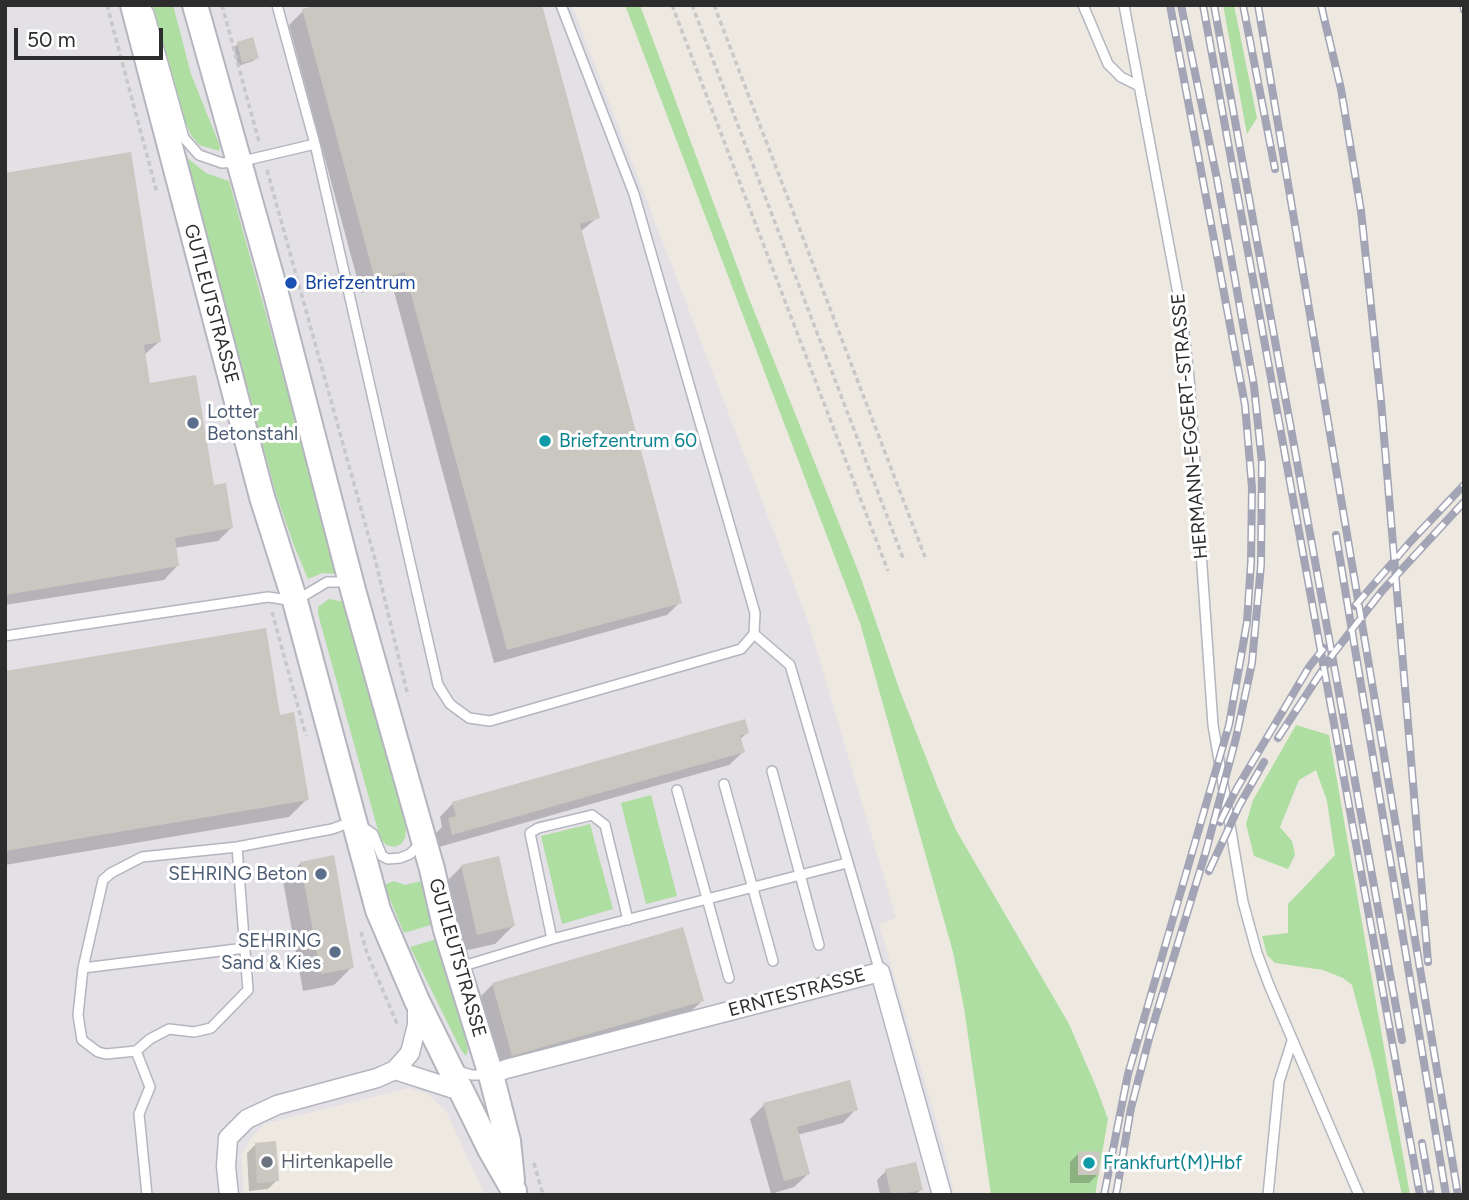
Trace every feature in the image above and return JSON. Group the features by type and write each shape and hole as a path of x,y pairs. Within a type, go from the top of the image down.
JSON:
{"main road":[{"name":"GUTLEUTSTRASSE","path":"133,5 259,484 295,601 378,910 417,1001 514,1193"},
{"name":"GUTLEUTSTRASSE","path":"195,5 275,290 353,590 458,968 491,1076 508,1141 514,1193"}],"street":[{"name":"ERNTESTRASSE","path":"491,1076 506,1069 880,972 942,1195"},
{"path":"229,1195 226,1166 228,1138 247,1119 277,1105 377,1078 395,1070 410,1052 417,1025 417,1001"},
{"path":"395,1070 463,1092"}],"lane":[{"path":"144,5 149,13 184,138 199,155 222,163 239,162 315,144"},
{"path":"276,5 315,144 438,685 450,704 469,718 490,721 741,649 754,634 755,613 634,194 561,5"},
{"path":"1083,5 1108,64 1121,77 1139,86"},
{"name":"HERMANN-EGGERT-STRASSE","path":"1124,5 1182,315 1191,405 1213,725 1244,902 1257,953 1292,1041"},
{"path":"5,636 268,597 295,601 327,582 341,582 353,590"},
{"path":"754,634 790,665 880,972"},
{"path":"772,771 820,945"},
{"path":"724,784 773,961"},
{"path":"677,790 729,978"},
{"path":"552,939 530,833 538,828 592,814 605,825 628,920"},
{"path":"237,848 248,990 212,1028 194,1032 169,1029 150,1039 136,1051 106,1054 98,1052 82,1040 78,1015 83,968 103,880 142,857 237,848 332,829 354,821"},
{"name":"GUTLEUTSTRASSE","path":"354,821 373,834 382,856 388,859 410,854 423,841"},
{"path":"458,968 552,939 847,863"},
{"path":"83,968 245,948"},
{"path":"1268,1195 1279,1082 1292,1041"},
{"path":"1292,1041 1359,1195"},
{"path":"136,1051 149,1087 139,1114 148,1195"},
{"path":"450,1069 472,1075 491,1076"}],"path":[{"path":"222,5 376,563 408,697"},
{"path":"672,5 888,571"},
{"path":"692,5 903,558"},
{"path":"714,5 925,557"},
{"path":"532,1157 543,1195"}],"shaded area":[{"path":"5,5 572,5 808,621 896,918 879,924 945,1151 954,1195 485,1195 446,1111 428,1094 408,1088 264,1124 250,1139 241,1156 244,1195 5,1195"}],"green space":[{"path":"153,5 173,5 191,74 220,146 219,151 199,145 191,135 184,119"},
{"path":"625,5 640,5 750,301 859,573 900,691 956,830 1069,1024 1097,1089 1108,1119 1095,1195 991,1195 964,1008 953,952 860,623"},
{"path":"1223,5 1234,5 1257,118 1247,134"},
{"path":"186,157 206,173 229,181 338,574 323,573 308,579 293,543 276,494"},
{"path":"329,599 345,602 407,821 405,838 395,847 386,845 380,838 318,614 318,607"},
{"path":"1296,725 1329,735 1410,1195 1402,1195 1373,1063 1352,985 1323,970 1275,963 1267,955 1262,936 1288,933 1288,904 1335,855 1327,801 1316,770 1299,780 1280,827 1292,841 1295,855 1288,869 1254,856 1246,824 1253,800"},
{"path":"651,795 677,896 646,904 621,803"},
{"path":"590,824 613,909 562,924 541,836"},
{"path":"394,881 405,885 422,881 434,924 404,933 384,885"},
{"path":"440,938 468,1050 466,1056 410,947"}],"building":[{"name":"Briefzentrum 60","path":"317,5 542,5 600,218 580,224 682,603 507,650 405,272 375,280 302,9"},
{"path":"253,37 259,58 242,63 237,42"},
{"path":"131,152 161,342 144,345 150,383 196,375 214,485 226,483 233,528 175,538 179,566 5,595 5,173"},
{"path":"266,628 280,715 294,712 309,800 5,851 5,671"},
{"path":"745,719 749,733 740,736 745,752 452,835 448,818 456,816 452,802"},
{"path":"334,855 354,968 321,974 300,862"},
{"path":"499,856 515,926 477,935 461,865"},
{"path":"683,927 704,1001 512,1056 492,983"},
{"path":"850,1080 858,1110 797,1127 810,1174 784,1181 763,1103"},
{"name":"Hirtenkapelle","path":"276,1141 279,1181 257,1183 255,1143"},
{"name":"Frankfurt(M)Hbf","path":"1078,1151 1100,1152 1099,1175 1078,1175"},
{"path":"916,1162 923,1190 891,1195 885,1169"}],"railway":[{"path":"1104,1195 1128,1074 1229,725 1247,622 1251,562 1252,488 1245,405 1170,5"},
{"path":"1116,1195 1131,1108 1150,1035 1206,851 1236,738 1252,663 1261,565 1262,463 1254,386 1217,179 1181,5"},
{"path":"1203,5 1420,1195"},
{"path":"1214,5 1402,1040"},
{"path":"1243,5 1275,169"},
{"path":"1258,5 1458,1195"},
{"path":"1321,5 1341,89 1361,211 1381,401 1428,962"},
{"path":"1463,5 1464,10"},
{"path":"1355,606 1464,485"},
{"path":"1278,738 1333,654 1382,591 1464,502"},
{"path":"1336,535 1446,1195"},
{"path":"1220,822 1237,788 1309,667 1324,648"},
{"path":"1209,871 1239,806 1264,762"},
{"path":"1422,1143 1431,1195"}],"place":[{"name":"Briefzentrum","path":"291,283"},
{"name":"Lotter Betonstahl","path":"193,423"},
{"name":"Briefzentrum 60","path":"545,441"},
{"name":"SEHRING Beton","path":"321,874"},
{"name":"SEHRING Sand & Kies","path":"335,952"},
{"name":"Hirtenkapelle","path":"267,1162"},
{"name":"Frankfurt(M)Hbf","path":"1089,1163"}]}
